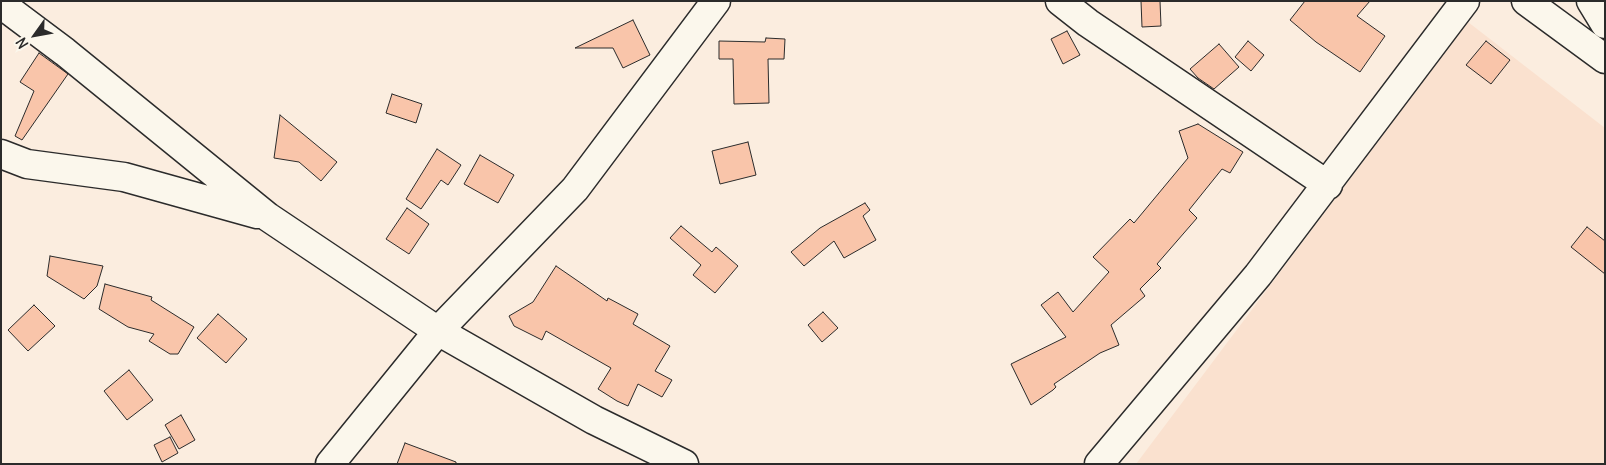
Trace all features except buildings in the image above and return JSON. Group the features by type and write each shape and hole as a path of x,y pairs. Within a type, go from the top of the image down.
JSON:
{"street":[{"path":"330,464 438,332 575,188 716,1"},
{"path":"1060,1 1328,185"},
{"path":"1099,464 1258,275 1328,185 1465,1"},
{"path":"1526,1 1605,59"},
{"path":"1591,1 1605,24"},
{"path":"1,4 65,52 268,216 438,332 594,420 684,464"},
{"path":"1,154 27,164 124,178 268,216"}],"shaded area":[{"path":"1468,22 1605,128 1605,464 1136,464"}]}
